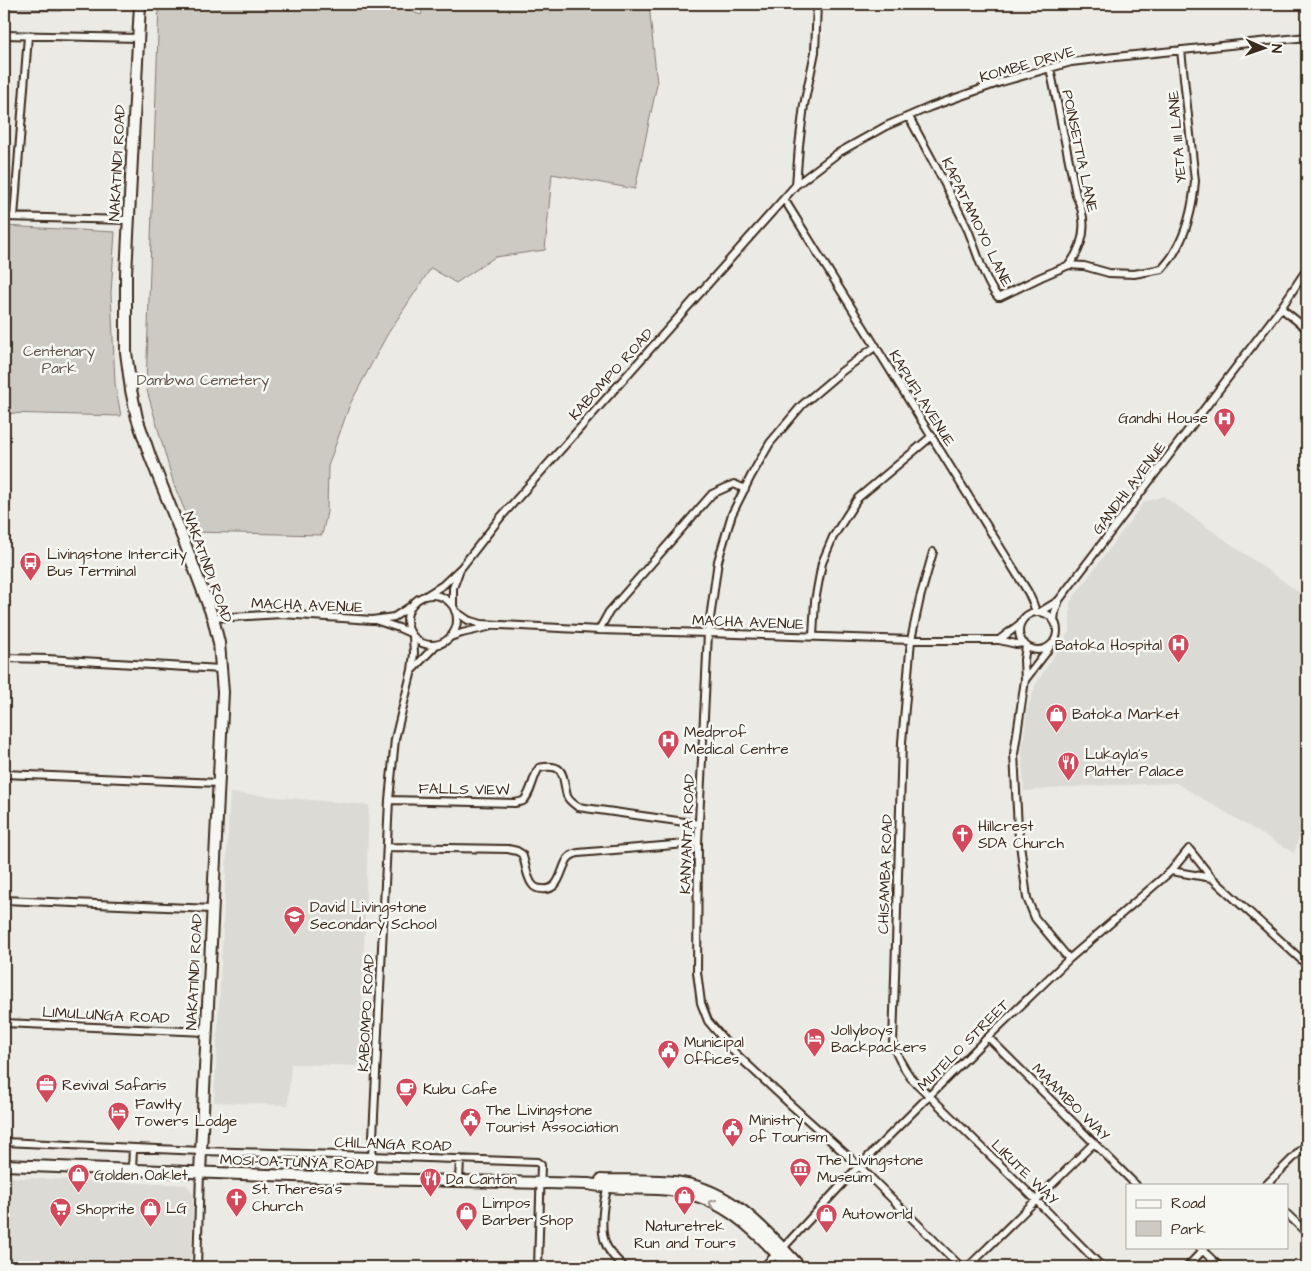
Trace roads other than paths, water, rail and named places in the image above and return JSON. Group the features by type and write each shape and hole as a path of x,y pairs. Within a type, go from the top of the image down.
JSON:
{"highway":[{"name":"NAKATINDI ROAD","path":"140,4 126,274 126,352 137,418 213,618 219,643 223,692 200,1173"},
{"name":"MOSI-OA-TUNYA ROAD","path":"4,1165 371,1179 588,1184 604,1188"},
{"path":"604,1188 651,1181 682,1183 708,1190 737,1206 757,1222 789,1267"},
{"path":"780,1252 800,1267"}],"street":[{"path":"796,185 798,146 815,52 817,4"},
{"path":"4,35 138,38"},
{"path":"14,217 28,36"},
{"name":"KOMBE DRIVE","path":"784,199 796,185 838,153 886,126 939,104 1001,82 1080,61 1307,37"},
{"name":"YETA III LANE","path":"1069,265 1084,266 1109,273 1134,274 1162,269 1174,254 1190,213 1195,181 1181,50"},
{"name":"POINSETTIA LANE","path":"1050,68 1076,195 1082,210 1082,243 1069,265"},
{"name":"KAPATAMOYO LANE","path":"909,117 968,230 996,296 1000,297 1069,265"},
{"name":"KAPUFI AVENUE","path":"784,199 1028,592 1038,612"},
{"name":"KABOMPO ROAD","path":"428,596 461,568 500,518 784,199"},
{"path":"4,217 129,220"},
{"name":"GANDHI AVENUE","path":"1054,621 1055,612 1060,600 1281,308 1307,269"},
{"path":"1281,308 1307,329"},
{"name":"KANYANTA ROAD","path":"876,346 802,405 770,443 732,514 718,561 708,634 698,843 697,972 701,1003 708,1021 735,1053 859,1166 961,1267"},
{"path":"813,636 815,601 822,563 833,537 858,498 932,436"},
{"path":"599,630 609,612 712,494 734,484 745,489"},
{"name":"CHISAMBA ROAD","path":"929,1096 901,1065 893,1044 902,742 911,640 933,552"},
{"name":"KABOMPO ROAD","path":"454,609 453,588 461,568"},
{"path":"424,596 440,596 448,600 454,609 457,622 450,638 436,645 428,645 412,636 407,622 411,606 424,596"},
{"name":"GANDHI AVENUE","path":"1038,612 1060,600"},
{"name":"MACHA AVENUE","path":"213,618 282,614 372,620 394,617 411,606"},
{"name":"MACHA AVENUE","path":"454,609 468,620 481,624 497,625 708,634 911,640 999,640 1025,644"},
{"path":"1025,680 1052,643 1056,627 1054,621 1045,613 1029,614 1023,618 1019,631 1020,638 1025,644 1031,648 1042,649 1052,643"},
{"name":"MACHA AVENUE","path":"372,620 399,628 412,636"},
{"path":"999,640 1020,624"},
{"name":"MACHA AVENUE","path":"450,638 462,633 497,625"},
{"name":"KABOMPO ROAD","path":"371,1179 389,800 395,739 414,659 412,636"},
{"path":"1025,644 1025,680 1014,754 1018,828 1026,898 1035,918 1069,958"},
{"name":"KABOMPO ROAD","path":"412,670 436,645"},
{"path":"4,658 221,669"},
{"name":"FALLS VIEW","path":"389,800 516,803 523,801 528,794 536,772 539,768 545,766 561,771 568,797 578,807 699,824"},
{"path":"4,774 219,783"},
{"path":"387,847 508,849 517,851 522,854 533,886 540,890 548,889 555,885 560,879 566,860 578,852 698,843"},
{"name":"MUTELO STREET","path":"763,1267 780,1252 859,1166 988,1037 1069,958 1170,871 1189,850 1212,878"},
{"path":"1170,871 1212,878 1307,965"},
{"path":"4,900 212,909"},
{"name":"LIMULUNGA ROAD","path":"4,1023 206,1032"},
{"name":"MAAMBO WAY","path":"988,1037 1135,1184"},
{"name":"LIKUTE WAY","path":"929,1096 1102,1267"},
{"name":"CHILANGA ROAD","path":"4,1142 201,1151 536,1162 541,1165 538,1267"},
{"path":"968,1267 1094,1143"},
{"path":"1267,1184 1307,1144"},
{"path":"132,1171 133,1148"},
{"path":"459,1181 460,1159"},
{"name":"NAKATINDI ROAD","path":"197,1267 200,1173"},
{"path":"604,1188 603,1229 605,1243 624,1267"},
{"path":"1288,1215 1307,1233"},
{"path":"1186,1267 1203,1248 1220,1267"}],"place":[{"name":"Gandhi House","path":"1224,437"},
{"name":"Livingstone Intercity Bus Terminal","path":"31,582"},
{"name":"Batoka Hospital","path":"1178,664"},
{"name":"Batoka Market","path":"1056,733"},
{"name":"Medprof Medical Centre","path":"668,760"},
{"name":"Lukayla's Platter Palace","path":"1069,782"},
{"name":"Hillcrest SDA Church","path":"962,854"},
{"name":"David Livingstone Secondary School","path":"294,935"},
{"name":"Jollyboys Backpackers","path":"815,1058"},
{"name":"Municipal Offices","path":"668,1070"},
{"name":"Revival Safaris","path":"46,1104"},
{"name":"Kubu Cafe","path":"407,1108"},
{"name":"Fawlty Towers Lodge","path":"119,1132"},
{"name":"The Livingstone Tourist Association","path":"470,1138"},
{"name":"Ministry of Tourism","path":"733,1148"},
{"name":"The Livingstone Museum","path":"801,1188"},
{"name":"Golden Oaklet","path":"78,1194"},
{"name":"Da Canton","path":"430,1198"},
{"name":"Naturetrek Run and Tours","path":"685,1216"},
{"name":"St. Theresa's Church","path":"236,1217"},
{"name":"LG","path":"150,1227"},
{"name":"Shoprite","path":"60,1228"},
{"name":"Limpos Barber Shop","path":"466,1231"},
{"name":"Autoworld","path":"826,1233"}],"park label":[{"name":"Centenary Park","path":"59,360"},
{"name":"Dambwa Cemetery","path":"203,380"}]}
